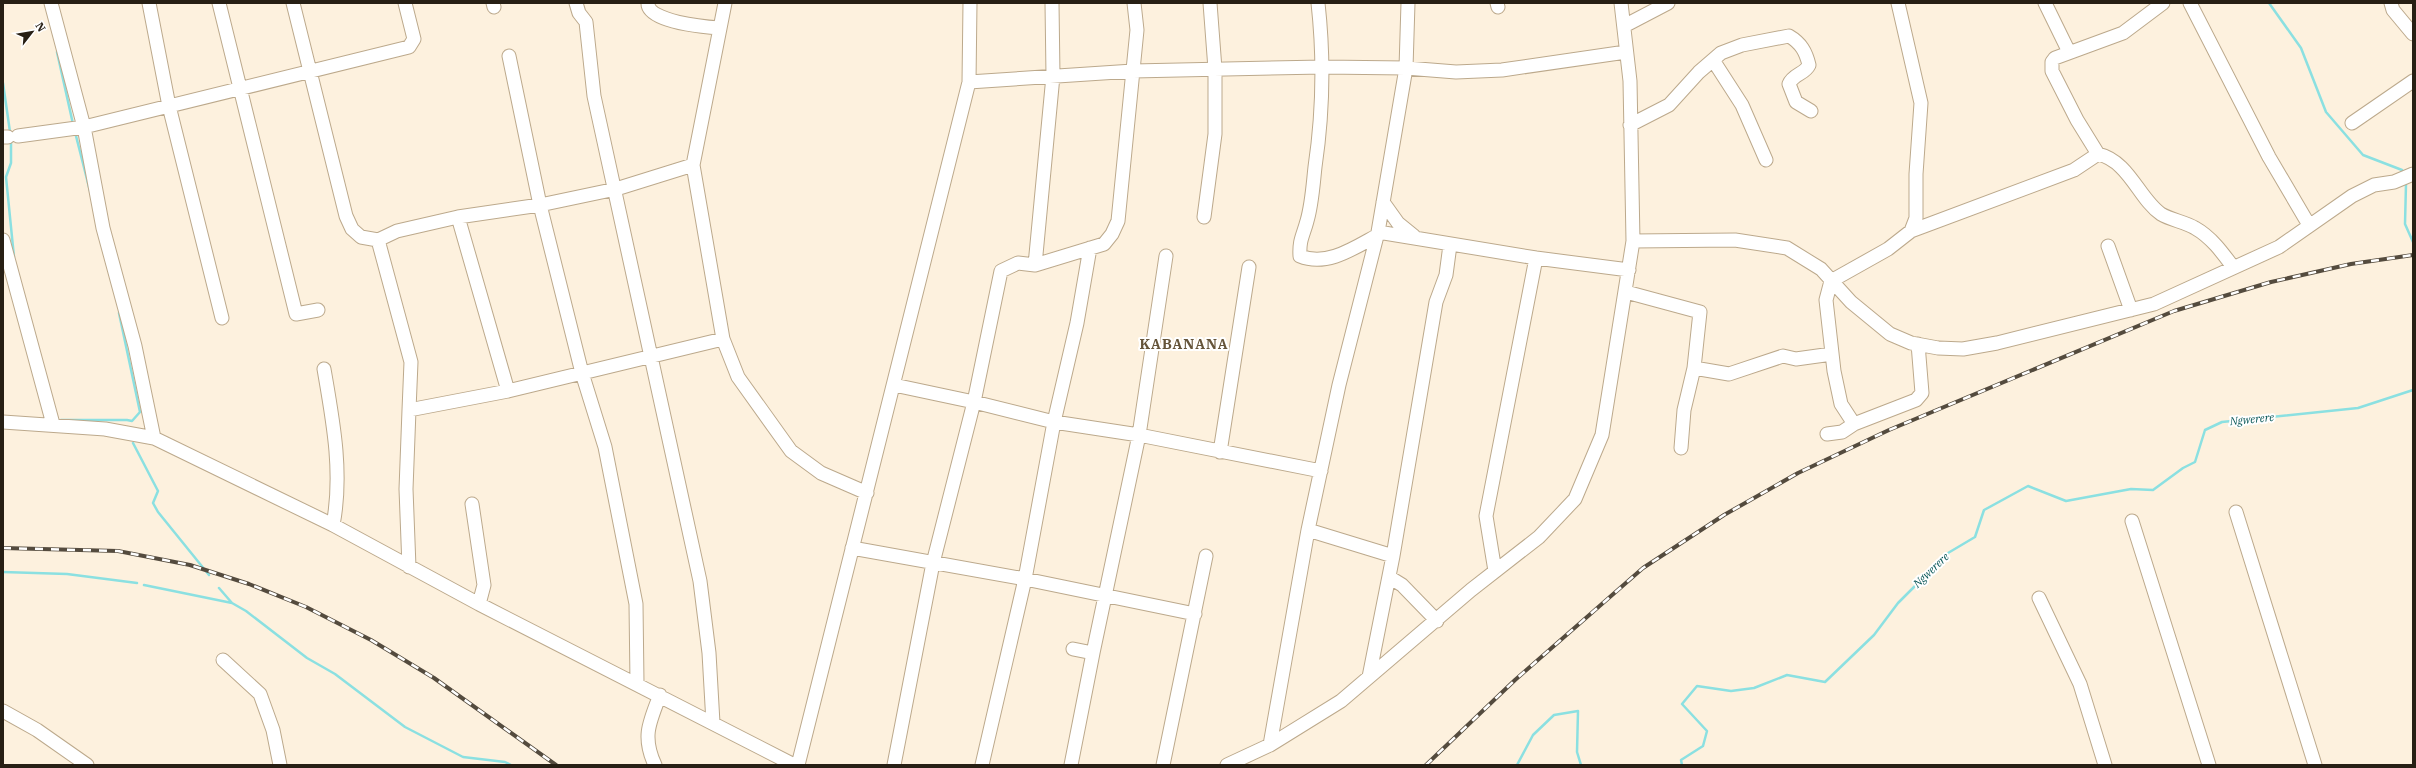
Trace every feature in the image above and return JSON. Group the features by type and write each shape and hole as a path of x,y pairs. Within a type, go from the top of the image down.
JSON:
{"street":[{"path":"51,3 84,127 103,228 135,346 154,438"},
{"path":"149,3 169,106 222,318"},
{"path":"219,3 296,314 318,310"},
{"path":"293,3 346,216 352,229 361,237 378,240 397,231 458,217 540,205 616,189 693,166"},
{"path":"10,137 84,127 311,72 413,45 414,39 405,3"},
{"path":"576,3 579,13 586,22 594,96 616,189 700,581 708,653 713,723"},
{"path":"648,3 652,12 661,17 700,26 720,28"},
{"path":"726,3 693,166 723,339 738,376 791,452 821,472 867,493"},
{"path":"798,765 970,82 970,3"},
{"path":"1035,265 1053,76 1052,3"},
{"path":"894,765 933,563 974,402 1001,271 1018,264 1035,265 1104,244 1112,234 1118,221 1137,30 1134,3"},
{"path":"1204,217 1215,134 1215,69 1210,3"},
{"path":"1318,3 1323,50 1316,163 1307,222 1300,237 1300,256 1310,261 1324,260 1378,234 1414,236 1450,244 1536,258 1629,270"},
{"path":"1270,745 1308,530 1339,385 1378,234 1406,68 1408,3"},
{"path":"1227,765 1270,745 1341,701 1495,571 1539,537 1575,499 1585,480 1602,434 1633,241 1630,81 1621,3"},
{"path":"1624,26 1668,3"},
{"path":"1898,3 1921,103 1916,174 1916,218 1911,231"},
{"path":"2045,3 2069,52"},
{"path":"2163,3 2124,33 2055,58 2052,62 2052,71 2076,120 2098,154 2105,156 2123,169 2161,213 2196,228 2218,246 2233,267"},
{"path":"2190,3 2270,157 2309,225"},
{"path":"2391,3 2393,10 2413,34"},
{"path":"1630,125 1669,105 1713,60 1730,49 1789,36 1798,42 1804,50 1809,65 1807,70 1796,76 1789,84 1796,102 1811,111"},
{"path":"970,82 1133,71 1215,69 1322,67 1406,68 1456,72 1502,70 1626,52"},
{"path":"509,56 540,205 582,373 605,447 636,604 636,683"},
{"path":"1713,60 1742,104 1766,160"},
{"path":"2352,123 2413,81"},
{"path":"1854,424 1841,404 1832,354 1826,300 1831,282 1888,250 1911,231 2074,170 2098,154"},
{"path":"1633,241 1735,240 1787,248 1820,269 1851,302 1890,334 1918,344 1963,349 1990,344 2154,304 2279,247 2300,234 2309,225 2352,196 2374,185 2394,182 2413,174"},
{"path":"1383,202 1398,223 1414,236"},
{"path":"458,217 508,391"},
{"path":"3,240 52,424"},
{"path":"378,240 411,362 406,490 409,567"},
{"path":"1369,677 1393,556 1436,302 1446,275 1450,244"},
{"path":"2108,246 2130,310"},
{"path":"982,765 1025,579 1054,422 1077,323 1090,248"},
{"path":"1071,765 1093,653 1140,435 1166,256"},
{"path":"1495,571 1486,516 1536,258"},
{"path":"1220,452 1249,267"},
{"path":"1626,292 1700,312 1694,368 1684,410 1681,448"},
{"path":"409,410 508,391 723,339"},
{"path":"1827,434 1842,432 1854,424 1916,400 1922,393 1918,344"},
{"path":"1694,368 1729,374 1783,356 1796,359 1832,354"},
{"path":"324,369 334,428 338,470 337,505 333,526"},
{"path":"894,385 974,402 1054,422 1140,435 1321,471"},
{"path":"3,422 52,424 105,429 154,438 333,526 479,604 660,695 794,765"},
{"path":"472,504 484,584 479,604"},
{"path":"2236,512 2314,765"},
{"path":"2132,521 2209,765"},
{"path":"1308,530 1393,556"},
{"path":"852,548 1025,579 1195,614"},
{"path":"1163,765 1206,556"},
{"path":"1389,577 1402,585 1437,621"},
{"path":"2039,598 2080,684 2105,765"},
{"path":"1073,649 1093,653"},
{"path":"223,660 260,694 273,730 280,765"},
{"path":"655,765 649,753 647,734 660,695"},
{"path":"3,711 37,730 87,765"}],"waterway":[{"path":"2269,3 2301,48 2326,112 2363,155 2402,170"},
{"path":"57,52 73,124"},
{"path":"3,83 10,132"},
{"path":"76,136 90,191"},
{"path":"11,139 11,163 6,177 14,257"},
{"path":"2406,184 2405,224 2413,242"},
{"path":"61,420 132,421 140,412 119,313"},
{"name":"Ngwerere","path":"1682,765 1681,760 1703,746 1707,731 1682,704 1697,686 1731,691 1754,688 1787,675 1825,682 1874,635 1898,603 1948,553 1975,537 1984,510 2028,486 2066,501 2131,489 2153,490 2183,468 2195,462 2205,430 2222,422 2358,408 2413,390"},
{"path":"133,443 158,491 153,503 158,512 209,575"},
{"path":"3,572 67,574 137,583"},
{"path":"144,585 232,603"},
{"path":"219,588 232,603 246,611 307,658 335,674 405,727 463,757 505,762 511,765"},
{"name":"Ngwerere","path":"1517,765 1533,735 1554,715 1578,711 1577,752 1581,765"}],"railway":[{"path":"1426,765 1515,680 1643,568 1724,515 1798,473 1889,430 2174,311 2271,282 2351,264 2413,255"},
{"path":"3,548 118,551 190,565 249,584 306,607 371,640 434,678 556,765"}],"district":[{"name":"KABANANA","path":"1184,344"}]}
